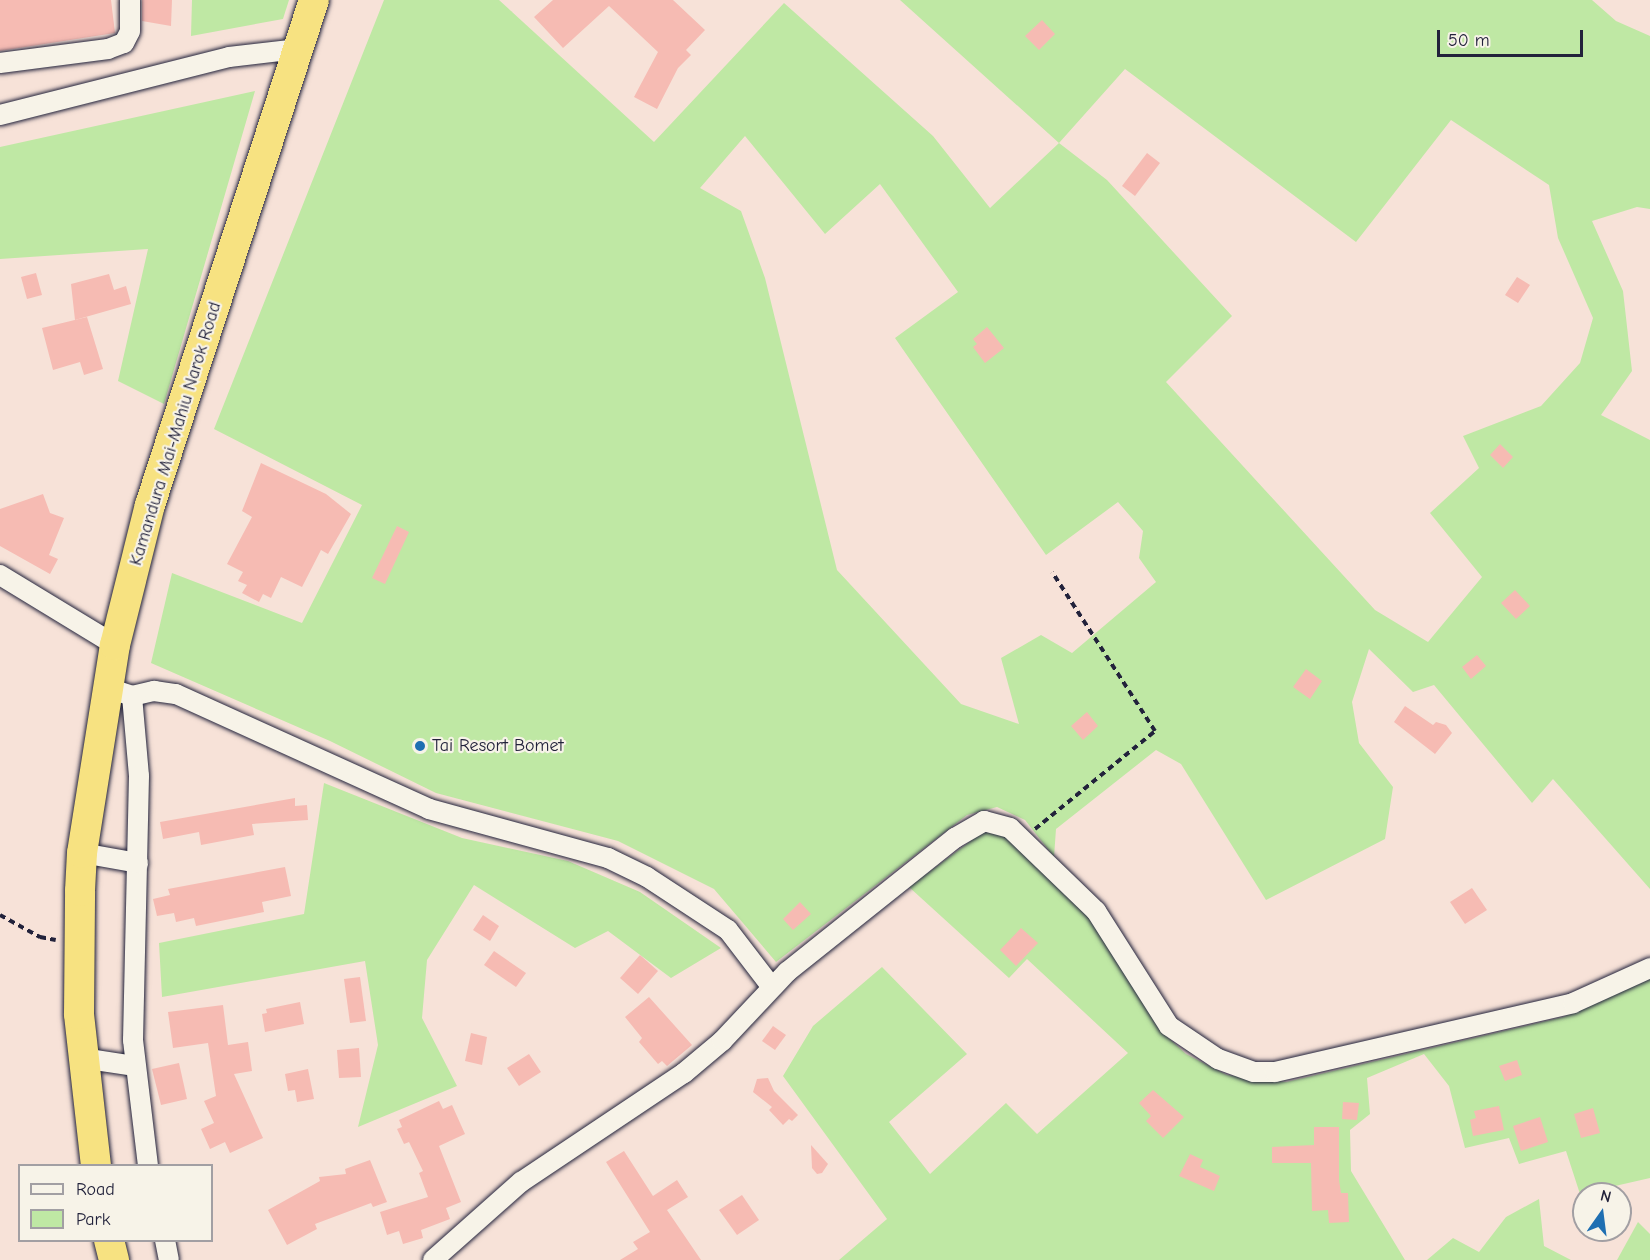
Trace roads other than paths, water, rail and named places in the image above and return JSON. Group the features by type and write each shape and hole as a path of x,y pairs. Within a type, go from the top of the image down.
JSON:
{"highway":[{"name":"Kamandura Mai-Mahiu Narok Road","path":"96,1164 82,1058 80,942 82,853 120,692 115,645 150,505 314,0"},
{"path":"110,1242 114,1260"}],"street":[{"path":"0,63 108,50 124,43 129,31 130,0"},
{"path":"0,115 206,62 297,49"},
{"path":"0,575 115,645"},
{"path":"148,1164 135,1066 139,776 120,692 154,691 176,694 429,810 608,858 647,877 728,930 771,986"},
{"path":"433,1260 521,1182 684,1073 722,1041 771,986 968,829 984,821 1000,823 1096,911 1169,1026 1218,1059 1254,1072 1286,1069 1573,1003 1650,968"},
{"path":"82,853 138,863"},
{"path":"82,1058 135,1066"},
{"path":"165,1242 169,1260"}],"place":[{"name":"Tai Resort Bomet","path":"420,746"}]}
